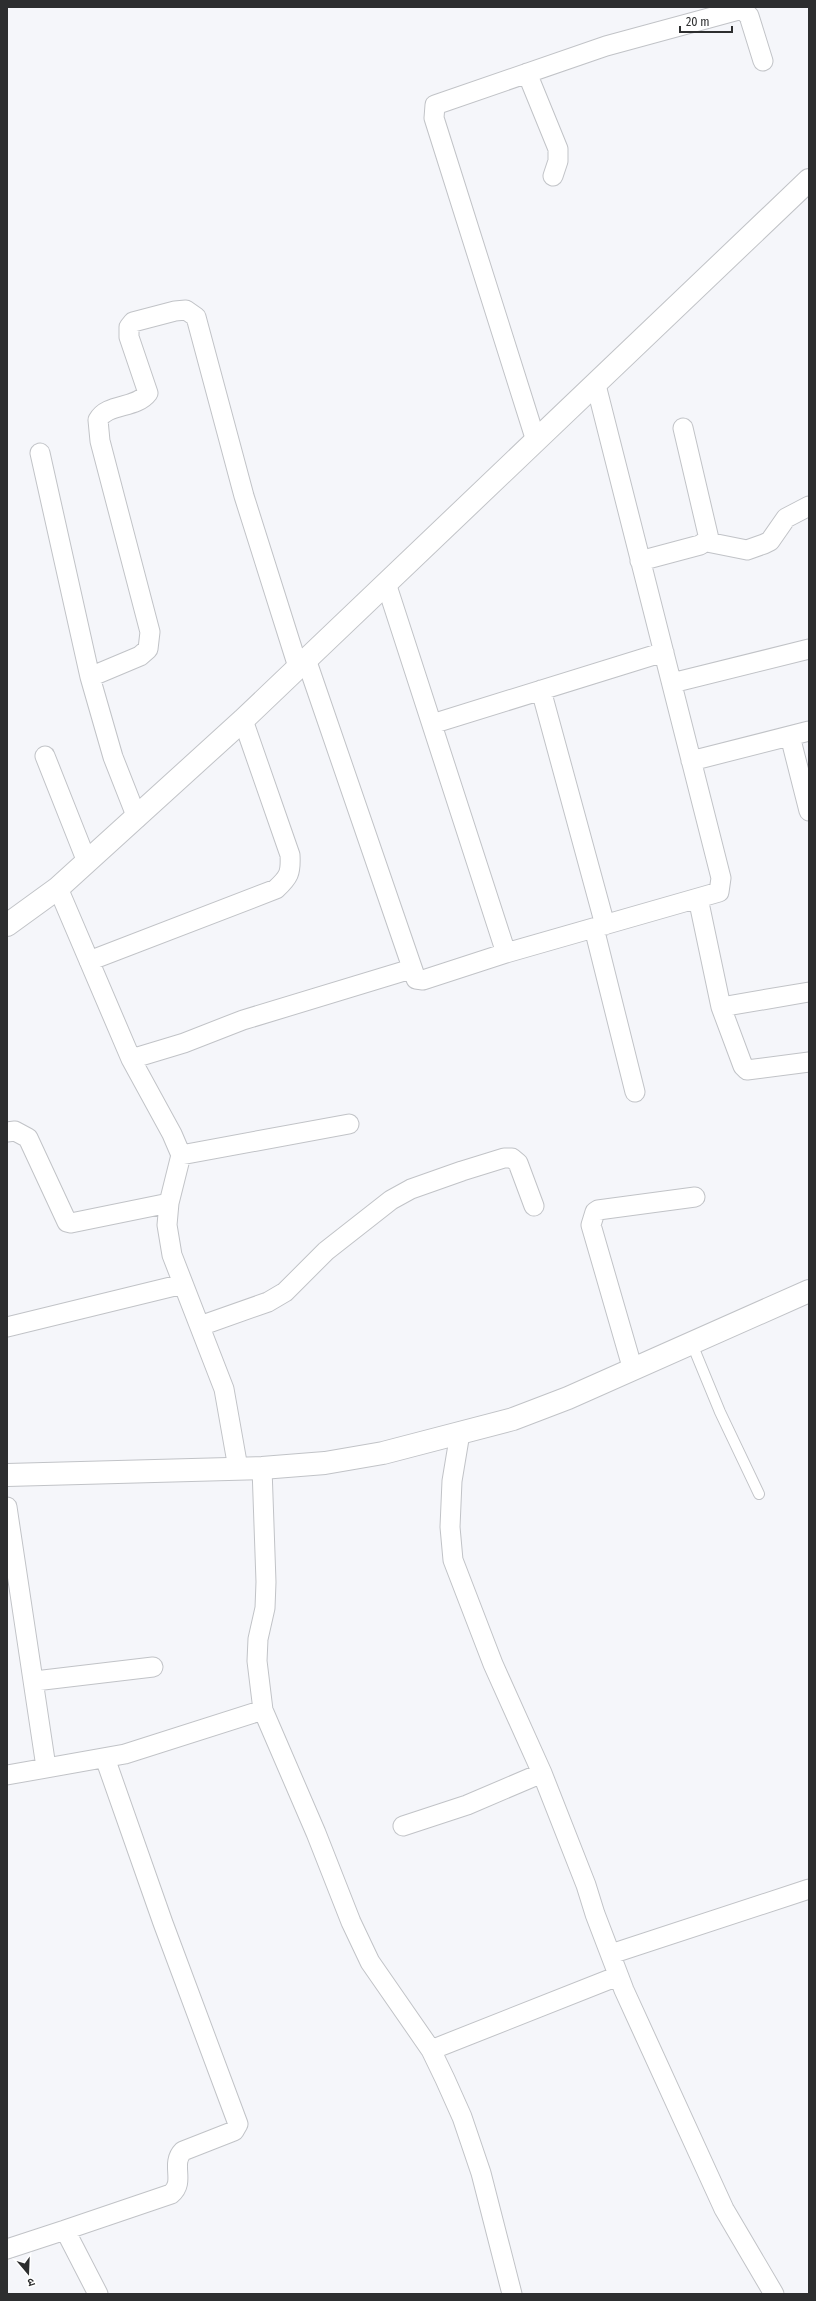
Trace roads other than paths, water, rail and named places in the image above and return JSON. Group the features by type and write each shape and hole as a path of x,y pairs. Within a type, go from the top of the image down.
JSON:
{"highway":[{"path":"7,925 58,888 137,818 243,720 596,385 809,180"},
{"path":"7,1475 262,1468 325,1463 383,1453 513,1418 633,1370 809,1291"}],"street":[{"path":"536,441 434,118 435,105 606,46 730,9 742,8 749,16 763,60"},
{"path":"527,73 558,149 558,161 553,176"},
{"path":"90,677 140,656 148,649 150,632 100,441 98,420 103,414 143,400 148,393 129,337 128,328 133,322 175,311 186,310 196,317 244,496 302,663 411,969 416,979 423,980 506,954 719,892 721,878 596,385"},
{"path":"683,428 708,528 709,539 707,542"},
{"path":"40,453 90,677 113,757 137,818"},
{"path":"640,561 707,542 747,550 770,541 786,518 809,506"},
{"path":"386,583 506,954"},
{"path":"672,683 809,649"},
{"path":"432,724 664,652"},
{"path":"540,690 600,927 635,1092"},
{"path":"89,961 276,889 287,878 290,869 290,855 243,720"},
{"path":"691,761 809,731"},
{"path":"790,736 809,811"},
{"path":"45,756 87,862"},
{"path":"58,888 131,1059 182,1155 168,1203 167,1225 172,1255 224,1388 238,1468"},
{"path":"698,898 721,1007 743,1066 747,1070 809,1062"},
{"path":"131,1059 184,1043 243,1020 411,969"},
{"path":"721,1007 809,992"},
{"path":"182,1155 349,1124"},
{"path":"7,1132 15,1131 28,1138 67,1222 72,1224 168,1203"},
{"path":"200,1326 268,1302 285,1292 326,1251 391,1200 411,1189 504,1158 512,1158 518,1164 534,1206"},
{"path":"633,1370 591,1225 592,1218 598,1210 695,1196"},
{"path":"7,1328 183,1284"},
{"path":"460,1433 452,1481 450,1527 453,1560 493,1664 542,1773 586,1885 594,1914 611,1954 618,1976 724,2209 774,2294"},
{"path":"262,1468 266,1582 265,1608 258,1639 258,1661 263,1710 351,1922 370,1962 431,2050 462,2117 481,2174 512,2294"},
{"path":"7,1507 35,1681 46,1767"},
{"path":"35,1681 153,1667"},
{"path":"7,1775 46,1767 105,1758 141,1750 263,1710"},
{"path":"7,2249 171,2194 176,2190 179,2182 177,2161 182,2151 234,2131 238,2124 162,1922 105,1758"},
{"path":"403,1826 467,1805 542,1773"},
{"path":"611,1954 809,1889"},
{"path":"431,2050 618,1976"},
{"path":"65,2230 98,2294"}],"lane":[{"path":"692,1344 720,1412 759,1494"}]}
